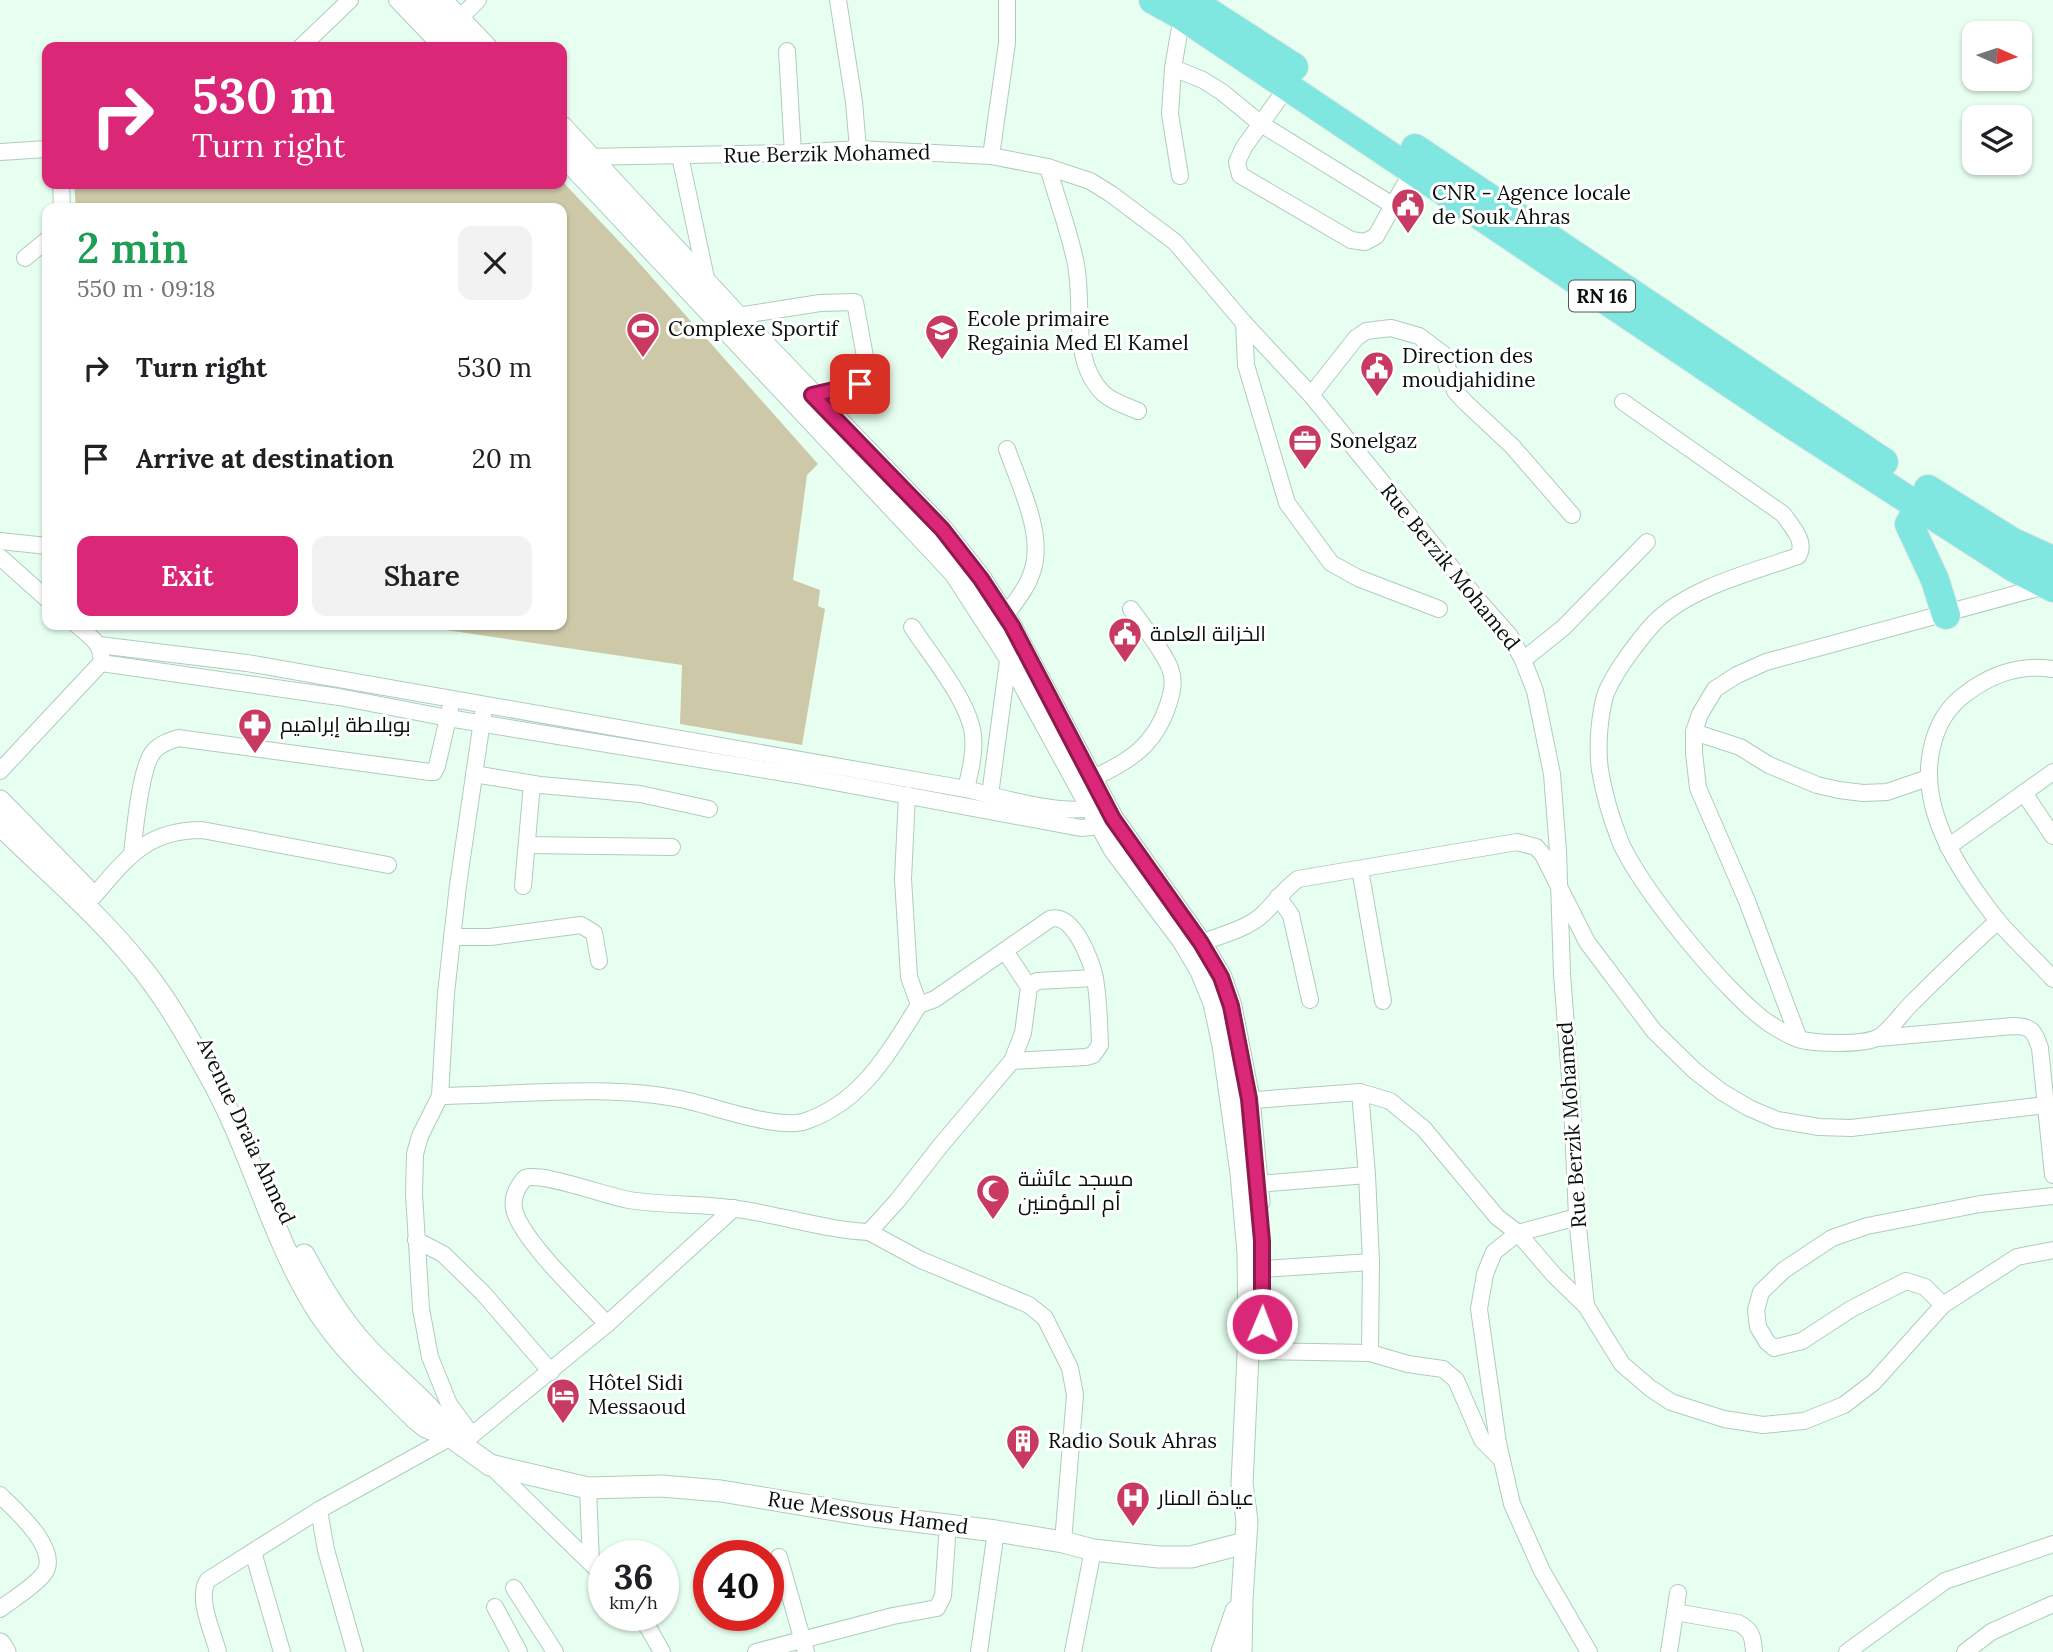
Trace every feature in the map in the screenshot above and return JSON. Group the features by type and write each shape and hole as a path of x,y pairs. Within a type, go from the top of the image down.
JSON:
{"highway":[{"name":"RN 16","path":"1153,0 1186,8 1887,464 2013,542 2051,578"},
{"name":"RN 16","path":"1186,8 1288,86 1786,421 2004,561 2051,578"},
{"path":"1920,506 1909,524 1930,569 1946,615"}],"street":[{"path":"306,42 350,0"},
{"path":"397,0 437,42"},
{"path":"416,0 457,42"},
{"path":"441,0 481,42"},
{"path":"459,19 478,0"},
{"path":"838,0 854,102 858,149"},
{"path":"990,156 1007,43 1007,0"},
{"path":"1180,176 1170,114 1173,68 1186,8"},
{"path":"787,51 793,153"},
{"path":"1173,68 1213,86 1261,124 1394,206"},
{"path":"1288,86 1244,147 1237,162 1237,172 1251,182 1358,242 1370,241 1376,236 1413,170"},
{"path":"567,133 737,316 802,397 943,557 971,594 1103,814 1129,871 1182,939 1200,971 1214,1003 1240,1101 1257,1184 1263,1269 1262,1351 1254,1482 1245,1543 1241,1652"},
{"path":"0,152 42,149"},
{"name":"Rue Berzik Mohamed","path":"567,156 590,158 680,156 858,149 990,156 1048,167 1090,181 1175,242 1244,324 1311,396 1510,636 1523,660 1541,714 1552,774 1577,1217 1586,1306"},
{"path":"680,156 706,283"},
{"path":"567,160 802,397 942,529 981,579 1008,621 1093,778 1103,814 1201,943 1221,977 1231,1006 1240,1101 1248,1253 1249,1333 1242,1484 1247,1521"},
{"path":"1048,167 1072,243 1077,272 1081,342 1086,364 1105,395 1138,411"},
{"path":"25,258 42,244"},
{"path":"737,316 820,303 855,302 868,378 860,384 802,397"},
{"path":"1244,324 1246,365 1287,503 1331,563 1358,578 1439,609"},
{"path":"1311,396 1356,338 1366,331 1391,328 1419,336 1443,354 1455,391 1512,446 1572,515"},
{"path":"1623,402 1783,514 1801,545 1798,556 1691,597 1657,621 1632,649 1606,695 1600,730 1600,768 1606,800 1621,843 1649,888 1712,967 1748,1006 1769,1023 1798,1039 1839,1042 2025,1026 2034,1033 2040,1048 2053,1175"},
{"path":"990,795 1008,655 1008,621 1026,586 1036,550 1034,530 1007,449"},
{"path":"0,541 42,545"},
{"path":"1523,660 1563,628 1647,542"},
{"path":"0,557 42,595"},
{"path":"1798,1039 1747,901 1698,788 1694,753 1695,732 1700,714 1715,689 1766,662 1946,615 2051,578"},
{"path":"1093,778 1121,765 1149,742 1164,719 1173,689 1171,669 1131,609"},
{"path":"912,627 960,699 971,724 974,751 966,789"},
{"path":"0,771 101,663 99,645 82,630"},
{"path":"99,645 247,663 1103,814"},
{"path":"101,663 339,697 448,718 907,795 1081,828 1103,814"},
{"path":"2053,669 2013,669 1990,677 1958,700 1938,725 1930,755 1928,778 1937,820 1948,847 1998,921 2053,979"},
{"path":"132,853 139,800 149,760 153,752 170,740 178,738 434,772 452,699"},
{"path":"462,1438 430,1357 421,1309 416,1240 415,1154 420,1136 440,1096 452,937 484,704"},
{"path":"1695,732 1740,747 1769,765 1817,785 1839,790 1888,792 1928,778"},
{"path":"1948,847 2053,772"},
{"path":"474,774 532,784 640,794 709,809"},
{"path":"523,886 532,784"},
{"path":"2024,793 2053,836"},
{"path":"907,795 903,879 909,977 919,1005"},
{"name":"Avenue Draia Ahmed","path":"0,802 147,953 208,1046 250,1131 268,1188"},
{"name":"Avenue Draia Ahmed","path":"0,825 120,942 159,993 211,1078 328,1298 365,1346 490,1465"},
{"path":"93,897 132,853 167,834 202,830 388,865"},
{"path":"1201,943 1261,917 1298,879 1517,842 1536,847 1543,855 1587,942 1654,1031 1695,1071 1722,1092 1760,1114 1801,1124 1851,1128 2046,1105"},
{"path":"527,845 672,847"},
{"path":"1360,869 1383,1001"},
{"path":"1278,897 1291,915 1295,927 1310,1000"},
{"path":"440,1096 610,1091 680,1099 783,1124 803,1123 864,1086 879,1068 919,1005 935,999 1050,919 1063,919 1069,923 1083,945 1095,978 1100,1045 1098,1051 1086,1057 1012,1060"},
{"path":"1878,1038 1998,921"},
{"path":"452,937 490,937 581,925 594,933 599,961"},
{"path":"869,1232 1012,1060 1023,1033 1029,987 1005,951"},
{"path":"1029,987 1037,981 1095,978"},
{"path":"1240,1101 1360,1092 1390,1101 1413,1118 1497,1217 1518,1233 1554,1275 1586,1306 1622,1364 1671,1402 1724,1419 1763,1425 1804,1421 1844,1405 1874,1382 1943,1305 2017,1257 2053,1251"},
{"path":"1360,1092 1371,1262 1370,1353"},
{"path":"1257,1184 1367,1175"},
{"path":"607,1324 535,1245 519,1220 514,1211 514,1201 518,1186 525,1178 548,1178 592,1192 630,1200 734,1208 849,1231 869,1232 921,1260 1030,1305 1045,1318 1070,1368 1075,1395 1063,1542"},
{"path":"1943,1305 1924,1287 1906,1281 1850,1309 1802,1341 1774,1348 1758,1327 1756,1310 1760,1292 1770,1282 1832,1238 1867,1226 1980,1204 2053,1196"},
{"path":"218,1652 204,1602 204,1586 208,1580 319,1510 462,1438 551,1372 734,1208"},
{"path":"1577,1217 1518,1233 1494,1252 1485,1274 1479,1309 1502,1460 1512,1504 1532,1548 1589,1652"},
{"path":"416,1240 443,1255 484,1293 551,1372"},
{"path":"1263,1269 1371,1262"},
{"path":"1262,1351 1370,1353 1408,1364 1443,1369 1455,1380 1482,1440 1502,1460"},
{"path":"490,1465 588,1560"},
{"name":"Rue Messous Hamed","path":"490,1465 587,1488 661,1486 722,1491 842,1512 996,1531 1093,1550 1177,1558 1202,1555 1245,1543"},
{"path":"587,1488 590,1540"},
{"path":"0,1495 38,1534 48,1560 44,1574 0,1609"},
{"path":"319,1510 326,1550 355,1652"},
{"path":"756,1652 804,1646 937,1608 943,1596 948,1524"},
{"path":"979,1652 996,1531"},
{"path":"1847,1652 1945,1581 2053,1544"},
{"path":"1073,1652 1093,1550"},
{"path":"253,1552 282,1652"},
{"path":"784,1575 804,1646"},
{"path":"514,1588 555,1652"},
{"path":"1669,1652 1678,1593"},
{"path":"1222,1652 1242,1600"},
{"path":"1965,1652 1991,1632 2053,1604"},
{"path":"495,1607 519,1652"},
{"path":"1675,1612 1747,1627 1752,1633 1754,1652"},
{"path":"650,1631 662,1652"},
{"path":"0,1644 5,1652"}],"shaded area":[{"name":"Complexe Sportif","path":"567,186 632,255 818,464 807,475 793,580 820,590 818,606 825,609 802,745 680,724 682,665 447,630 567,630 567,203 76,203 74,189 567,189"}],"place":[{"name":"CNR - Agence locale de Souk Ahras","path":"1408,235"},
{"name":"Complexe Sportif","path":"643,359"},
{"name":"Ecole primaire Regainia Med El Kamel","path":"942,361"},
{"name":"Direction des moudjahidine","path":"1377,398"},
{"name":"Sonelgaz","path":"1305,471"},
{"name":"الخزانة العامة","path":"1125,664"},
{"name":"بوبلاطة إبراهيم","path":"255,755"},
{"name":"مسجد عائشة أم المؤمنين","path":"993,1221"},
{"name":"Hôtel Sidi Messaoud","path":"563,1425"},
{"name":"Radio Souk Ahras","path":"1023,1471"},
{"name":"عيادة المنار","path":"1133,1528"}],"route":[{"path":"860,384 812,395 942,529 981,579 1012,626 1113,819 1201,943 1221,977 1231,1006 1249,1099 1262,1241 1262,1324"}]}
